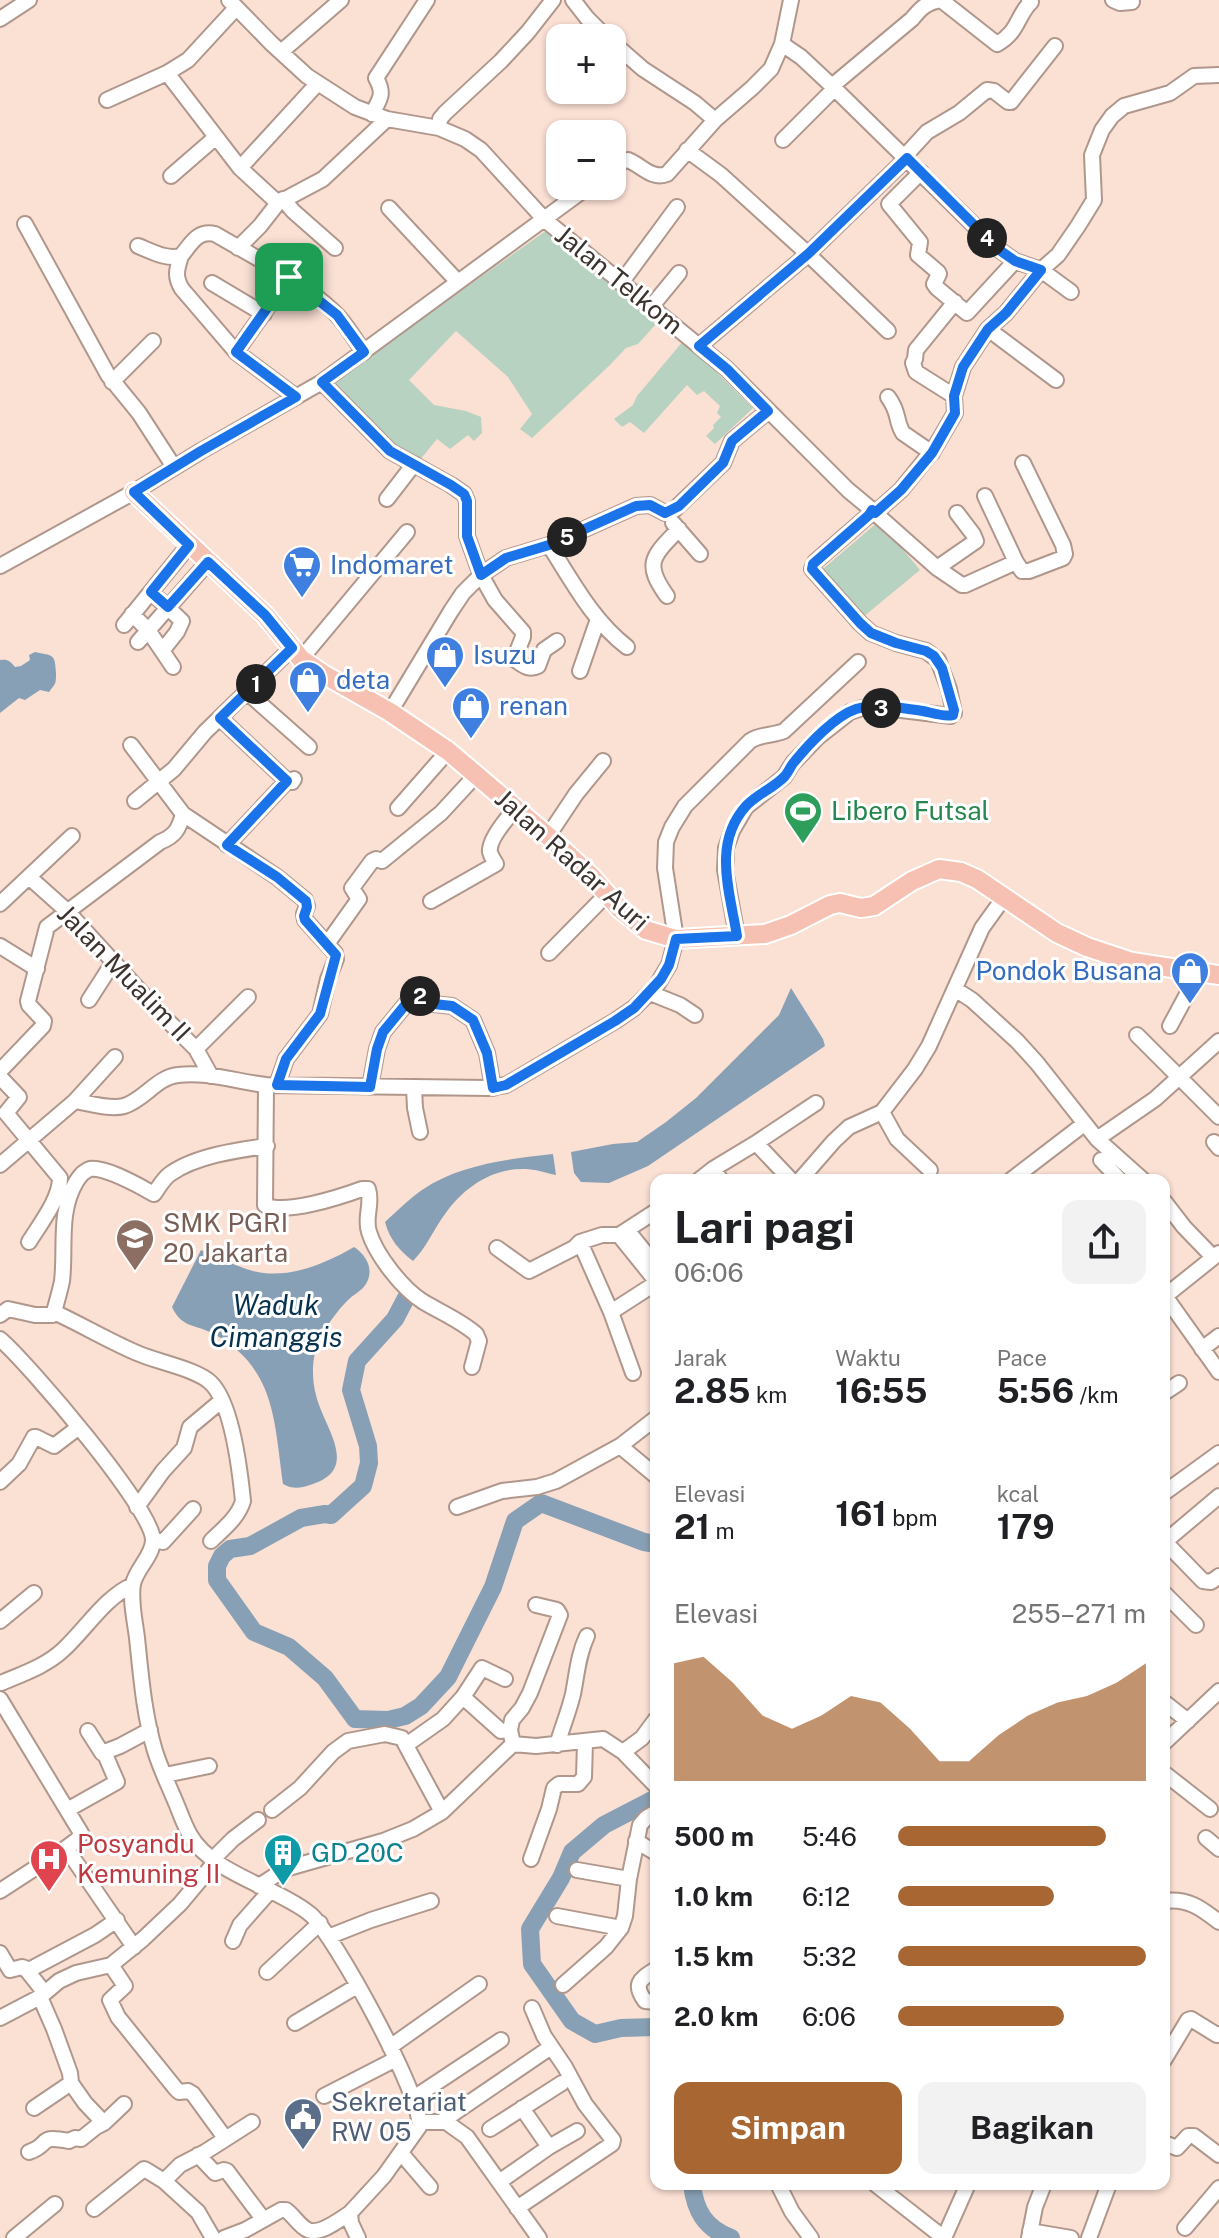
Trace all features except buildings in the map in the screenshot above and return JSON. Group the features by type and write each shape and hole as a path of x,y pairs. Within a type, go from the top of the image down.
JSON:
{"main road":[{"name":"Jalan Radar Auri","path":"134,492 265,615 297,654 334,681 390,712 448,751 548,836 638,926 654,934 676,939 765,934 830,905 874,906 912,881 939,869 969,874 1057,933 1112,956 1219,975"}],"street":[{"path":"0,19 29,0"},
{"path":"281,52 341,0"},
{"path":"372,114 382,88 376,78 427,0"},
{"path":"573,0 593,24"},
{"path":"626,161 654,175 667,174 715,120 761,79 776,60 791,0"},
{"path":"783,140 833,87 923,6 941,0 997,44 1020,23 1023,9 1030,1"},
{"path":"1113,0 1132,2"},
{"path":"439,128 440,119 445,113 515,46 550,1"},
{"path":"107,100 167,73 195,54 233,4"},
{"name":"Jalan Telkom","path":"233,4 281,52 318,83 355,107 387,119 439,128 481,150 545,220 727,369 848,490 937,568 965,585 1016,562"},
{"path":"782,44 833,87 998,249 1015,261 1041,270 1071,292"},
{"path":"699,346 808,254 935,126 959,113 987,90 1011,102 1055,46"},
{"path":"626,54 715,120"},
{"path":"167,73 240,168 335,248"},
{"path":"737,936 725,870 726,848 746,807 784,777 817,738 850,712 872,708 922,711 944,716 954,713 942,668 934,656 871,633 812,569 813,564 901,490 932,453 955,413 954,396 963,367 988,329 1058,255 1094,200 1092,155 1102,130 1112,116 1124,106 1170,93 1194,76 1219,75"},
{"path":"240,168 318,83"},
{"path":"238,248 280,201 323,179 387,119"},
{"path":"171,176 216,137"},
{"path":"687,150 721,175 888,331"},
{"path":"921,172 889,204 920,242 918,255 938,272 934,284 967,313 1015,261"},
{"path":"0,566 322,382 571,200"},
{"path":"621,283 677,207"},
{"path":"389,208 457,281"},
{"path":"25,224 112,382 139,413 174,467"},
{"path":"296,397 236,352 176,280 175,273 181,256 196,237 206,232 215,234 289,277 337,315 364,352"},
{"path":"138,246 168,257 181,256"},
{"path":"651,307 679,273"},
{"path":"236,352 289,277"},
{"path":"212,283 264,314"},
{"path":"954,396 916,372 913,363 916,350 955,302"},
{"path":"988,329 1056,380"},
{"path":"112,382 153,341"},
{"path":"322,382 390,451 464,494 467,501 467,536 481,575 495,600 523,632 514,659 533,669 538,666 544,650 557,641"},
{"path":"888,397 896,407 903,433 932,453"},
{"path":"665,513 679,506 709,478 723,463 732,441 768,411"},
{"path":"985,496 1022,571 1061,560 1065,554 1063,545 1023,463"},
{"path":"387,499 414,464"},
{"path":"390,712 457,600 481,575 506,558 549,545 636,506 650,505 665,513 700,554"},
{"path":"937,568 976,541 957,513"},
{"path":"667,596 655,581 652,570 658,553 679,529"},
{"path":"135,801 159,783 220,718 297,654 407,532"},
{"path":"173,667 162,651 128,619 189,545"},
{"path":"549,545 598,619 612,636 627,647"},
{"path":"143,636 208,562"},
{"path":"151,592 182,621 162,651"},
{"path":"580,671 598,619"},
{"path":"75,1101 123,1106 175,1075 211,1076 241,1083 271,1085 493,1088 506,1085 615,1021 650,993 664,975 676,939 665,868 666,842 678,814 750,741 758,736 771,736 784,731 858,662"},
{"path":"248,693 309,747"},
{"path":"220,718 291,780 227,845"},
{"path":"131,745 183,814 277,877 305,900 305,920 335,953 322,1010 271,1085 263,1202 267,1207 320,1203 362,1189 370,1195 367,1215 369,1231 380,1253 405,1287 419,1299 476,1334 479,1341 472,1367"},
{"path":"398,808 448,751"},
{"path":"548,836 603,761"},
{"path":"327,944 359,899 352,888 372,861 382,861 441,813 477,774"},
{"path":"431,901 496,864 491,847 500,826 516,808"},
{"path":"29,1242 50,1207 60,1181 54,1169 6,1113 19,1095 0,1074 43,1026 44,1021 28,1001 32,966 45,930 160,842 172,837 183,814"},
{"path":"0,904 72,836"},
{"name":"Jalan Mualim II","path":"29,877 67,911 196,1049 211,1076"},
{"path":"549,953 607,894"},
{"path":"810,1174 834,1141 849,1127 882,1112 915,1069 929,1046 982,928 1005,896"},
{"path":"0,946 32,966"},
{"path":"89,1000 114,961"},
{"path":"1170,1026 1199,972"},
{"path":"955,989 972,1000 1017,1041 1097,1139 1136,1174"},
{"path":"370,1087 383,1032 415,993 434,1004 452,1006 473,1020 487,1053 493,1088"},
{"path":"650,993 695,1015"},
{"path":"196,1049 248,997"},
{"path":"1137,1035 1219,1117"},
{"path":"1097,1139 1155,1099 1219,1041"},
{"path":"0,1165 75,1101 115,1057"},
{"path":"414,1088 420,1132"},
{"path":"718,1174 756,1143 816,1103"},
{"path":"882,1112 897,1139 930,1170"},
{"path":"1019,1174 1084,1124"},
{"path":"756,1143 785,1174"},
{"path":"0,1315 8,1309 44,1316 54,1312 60,1289 66,1204 82,1173 101,1171 154,1194 171,1173 190,1164 232,1151 267,1146"},
{"path":"1101,1160 1114,1174"},
{"path":"1170,1209 1184,1227 1216,1255 1170,1292"},
{"path":"497,1248 529,1271 580,1242 623,1232 650,1215"},
{"path":"623,1232 650,1260"},
{"path":"623,1232 650,1273"},
{"path":"580,1242 611,1312 633,1373"},
{"path":"611,1312 650,1286"},
{"path":"1170,1305 1219,1372"},
{"path":"54,1312 138,1353 203,1377 214,1386 234,1435 243,1501 235,1517 211,1541"},
{"path":"1202,1349 1219,1336"},
{"path":"0,1339 79,1427 148,1524 153,1539 151,1549 133,1585 144,1700 165,1775 189,1834 215,1860 298,1905 324,1930 393,2053 420,2122"},
{"path":"1170,1389 1179,1383"},
{"path":"137,1507 184,1448 190,1427 221,1401"},
{"path":"457,1507 502,1491 537,1487 556,1481 620,1446 650,1423"},
{"path":"0,1482 19,1464 34,1437 54,1446 79,1427"},
{"path":"620,1446 650,1471"},
{"path":"1170,1489 1218,1455"},
{"path":"1170,1537 1219,1496"},
{"path":"153,1539 164,1541 193,1509"},
{"path":"1170,1547 1203,1581 1211,1582 1219,1576"},
{"path":"0,1891 81,1835 0,1699 1,1680 34,1669 57,1656 93,1618 123,1590 133,1585"},
{"path":"0,1621 34,1593"},
{"path":"1170,1599 1196,1625"},
{"path":"513,1744 510,1730 512,1720 530,1693 560,1615 557,1610 536,1605"},
{"path":"557,1745 587,1636"},
{"path":"406,1745 443,1719 463,1697 482,1668 505,1679"},
{"path":"463,1697 501,1731"},
{"path":"1170,1738 1216,1700"},
{"path":"1170,1707 1188,1721"},
{"path":"623,1752 642,1738 650,1727"},
{"path":"88,1731 100,1753 150,1730"},
{"path":"272,1810 300,1788 333,1752 348,1741 391,1734 401,1737 442,1812"},
{"path":"233,1941 264,1889 285,1869 413,1829 442,1812 513,1744 557,1745 603,1739 623,1752 650,1780"},
{"path":"531,1859 554,1788 559,1784 578,1784 584,1777 585,1742"},
{"path":"67,1810 117,1782 104,1752"},
{"path":"165,1775 209,1766"},
{"path":"1170,1778 1210,1809"},
{"path":"563,1985 606,1947 621,1928 640,1825 650,1816"},
{"path":"0,2018 42,1995 66,1977 111,1965 188,1895 233,1839 258,1820"},
{"path":"1206,1838 1219,1849"},
{"path":"636,1841 650,1849"},
{"path":"66,1848 134,1947"},
{"path":"577,1870 629,1879"},
{"path":"267,1972 324,1930 371,1920 431,1901"},
{"path":"1170,1901 1197,1904 1219,1922"},
{"path":"557,1916 621,1928"},
{"path":"27,1971 117,1920"},
{"path":"0,1953 10,1970 23,1967 42,1995 70,2071 71,2083 104,2123"},
{"path":"111,1965 125,1986 110,2000 118,2017 176,2089 193,2094 225,2138"},
{"path":"650,1973 641,1979 638,1987 645,2001 650,2001"},
{"path":"324,2096 393,2053 479,1984"},
{"path":"295,2023 357,1986"},
{"path":"517,2208 613,2142 585,2104 532,2008"},
{"path":"1170,2050 1191,2019 1219,2034"},
{"path":"412,2099 501,2040"},
{"path":"441,2122 551,2047"},
{"path":"490,2129 561,2079 579,2111"},
{"path":"34,2108 71,2083"},
{"path":"29,2152 37,2150 50,2138 81,2139 124,2104"},
{"path":"522,2108 549,2147"},
{"path":"164,2181 180,2165 252,2122"},
{"path":"420,2122 446,2122 467,2137 539,2238"},
{"path":"224,2238 281,2210 286,2210 306,2229 318,2231 350,2213 384,2176 420,2122"},
{"path":"499,2182 577,2131"},
{"path":"1170,2145 1177,2148 1188,2136 1194,2136 1219,2155"},
{"path":"401,2153 430,2187"},
{"path":"198,2155 215,2173 227,2171 263,2219"},
{"path":"94,2209 144,2169 164,2181 198,2212 213,2238"},
{"path":"1185,2228 1219,2188"},
{"path":"781,2190 811,2238"},
{"path":"882,2190 942,2238 965,2190"},
{"path":"1042,2190 1029,2234 1071,2238"},
{"path":"1089,2238 1107,2190"},
{"path":"14,2238 55,2204"},
{"path":"350,2213 358,2238"}],"green space":[{"path":"547,230 656,324 638,344 626,348 532,438 520,429 532,414 508,377 456,331 409,380 434,405 481,417 482,433 474,441 468,435 450,449 437,439 415,466 327,386"},
{"path":"684,340 753,408 715,444 706,436 721,417 717,413 720,406 704,391 697,395 687,385 644,433 630,422 622,427 614,419 633,405 637,396"},
{"path":"879,521 920,570 863,617 823,569"}],"water":[{"path":"35,652 54,659 54,685 49,692 40,690 25,700 19,698 0,713 0,660 9,661 15,667 21,666"},
{"path":"791,988 825,1046 648,1166 609,1183 581,1182 574,1173 571,1152 637,1142 666,1122 696,1098 779,1015"},
{"name":"Waduk Cimanggis","path":"553,1154 556,1175 525,1169 501,1172 479,1181 452,1205 413,1261 399,1249 390,1234 385,1222 437,1181 486,1164"},
{"name":"Waduk Cimanggis","path":"354,1247 369,1265 369,1277 363,1288 350,1298 327,1327 313,1362 316,1395 335,1445 335,1468 327,1477 313,1484 291,1487 283,1484 268,1398 249,1362 212,1333 184,1322 172,1307 201,1250 253,1271 279,1273 305,1269"}],"waterway":[{"path":"406,1298 395,1319 357,1361 351,1390 368,1446 369,1463 363,1486 331,1515 301,1518 250,1546 230,1549 217,1566 217,1580 254,1632 289,1647 325,1678 355,1719 388,1720 405,1716 421,1706 448,1677 493,1587 515,1521 541,1503 650,1543"},
{"path":"650,1801 604,1825 572,1852 561,1878 530,1929 532,1964 572,2021 595,2034 621,2028 650,2027"},
{"path":"693,2190 699,2210 708,2224 731,2238"}],"place":[{"name":"Indomaret","path":"302,599"},
{"name":"Isuzu","path":"445,689"},
{"name":"deta","path":"308,714"},
{"name":"renan","path":"471,740"},
{"name":"Libero Futsal","path":"803,845"},
{"name":"Pondok Busana","path":"1190,1005"},
{"name":"SMK PGRI 20 Jakarta","path":"135,1272"},
{"name":"GD 20C","path":"283,1887"},
{"name":"Posyandu Kemuning II","path":"49,1893"},
{"name":"Sekretariat RW 05","path":"303,2151"}],"route":[{"path":"907,158 998,249 1015,261 1041,270 1006,313 988,329 963,367 954,396 955,413 925,461 901,490 875,513 872,510 812,566 871,633 930,653 938,660 949,689 953,715 862,708 838,720 801,754 784,777 746,807 732,831 726,848 725,870 737,936 676,939 669,965 644,999 625,1015 506,1085 493,1088 487,1053 473,1020 452,1006 434,1004 415,993 383,1032 370,1087 277,1085 286,1059 320,1014 336,955 305,920 306,901 277,877 227,845 287,781 220,718 292,648 265,615 208,562 168,607 151,592 189,545 134,492 296,397 236,352 289,277 337,315 364,352 322,382 390,451 464,494 467,501 467,536 481,575 506,558 549,545 636,506 645,504 669,512 709,478 723,463 731,442 768,411 727,369 699,346 808,254 907,158"}]}
